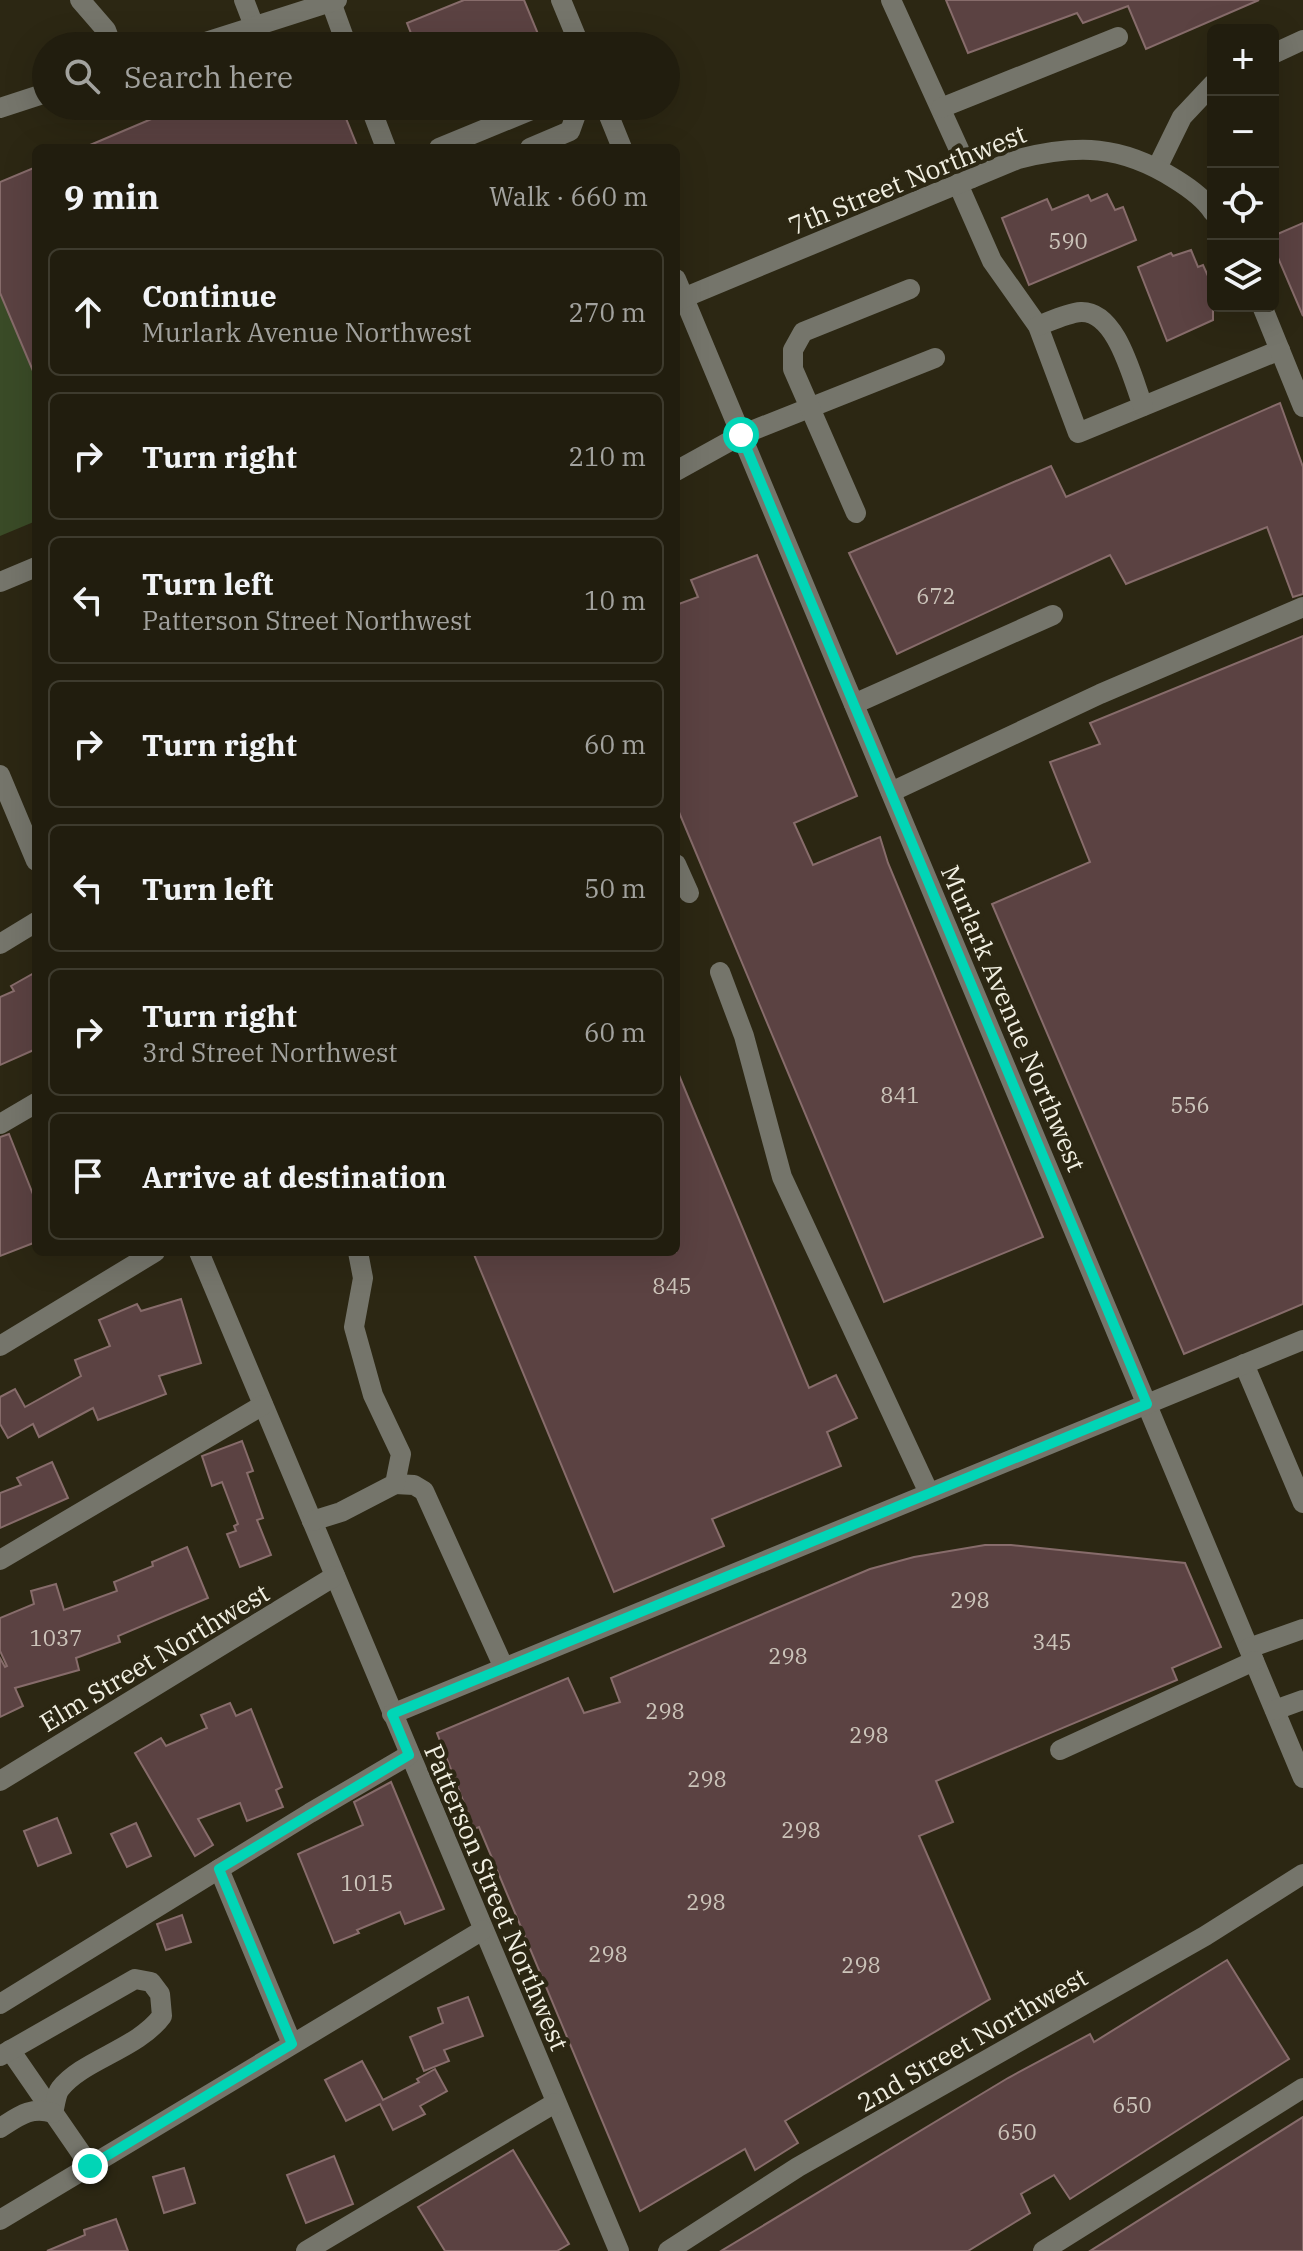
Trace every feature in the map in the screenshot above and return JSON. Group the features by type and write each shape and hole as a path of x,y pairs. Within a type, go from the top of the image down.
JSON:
{"street":[{"path":"80,0 107,32"},
{"path":"244,0 254,26"},
{"path":"561,0 574,32"},
{"path":"891,0 941,108 992,261 1038,326 1078,433 1280,350"},
{"path":"236,32 334,1 343,32"},
{"path":"941,108 1118,37"},
{"path":"1279,51 1303,40"},
{"path":"1157,168 1182,117 1207,90"},
{"path":"0,108 32,98"},
{"path":"375,120 384,144"},
{"path":"449,144 507,120"},
{"path":"539,144 570,131 574,120"},
{"path":"611,120 620,144"},
{"name":"7th Street Northwest","path":"680,292 1018,159 1058,149 1092,149 1127,155 1183,184 1207,206"},
{"path":"856,513 808,409 793,369 793,350 803,332 910,289"},
{"name":"Murlark Avenue Northwest","path":"680,294 1303,1778"},
{"path":"1038,326 1076,312 1101,317 1112,330 1143,406"},
{"path":"1264,312 1303,407"},
{"path":"680,469 741,435 935,358"},
{"path":"0,582 32,569"},
{"path":"891,792 1100,694 1303,607"},
{"path":"854,704 1053,615"},
{"path":"0,775 32,851"},
{"path":"680,873 689,893"},
{"path":"0,944 32,924"},
{"path":"720,972 744,1036 782,1177 929,1493"},
{"path":"0,1124 32,1105"},
{"path":"0,1346 148,1256"},
{"name":"Patterson Street Northwest","path":"201,1256 619,2251"},
{"path":"359,1256 363,1278 354,1327 373,1395 401,1454 395,1484"},
{"path":"392,1714 1303,1340"},
{"path":"1244,1364 1303,1503"},
{"path":"0,1560 263,1405"},
{"path":"312,1521 341,1512 395,1484 414,1485 424,1491 504,1668"},
{"name":"Elm Street Northwest","path":"0,1781 335,1576"},
{"path":"1060,1750 1303,1629"},
{"path":"1275,1710 1303,1700"},
{"path":"0,2004 409,1755"},
{"path":"219,1869 292,2044"},
{"name":"2nd Street Northwest","path":"668,2251 798,2167 1205,1936 1303,1874"},
{"path":"0,2220 483,1930"},
{"path":"53,2113 59,2090 80,2073 153,2028 162,2016 160,1994 151,1982 135,1979 5,2053 90,2166"},
{"path":"1043,2251 1303,2088"},
{"path":"306,2251 555,2103"},
{"path":"0,2128 30,2110 41,2109 53,2113"}],"green space":[{"path":"0,291 32,367 32,523 0,536"}],"building":[{"path":"464,0 524,0 537,32 411,32 407,23"},
{"path":"946,0 1259,0 1146,49 1128,6 1083,23 1077,13 968,53"},
{"path":"149,120 347,120 356,144 92,144"},
{"path":"32,169 32,369 0,293 0,182"},
{"path":"1107,194 1115,210 1123,207 1136,240 1029,285 1002,218 1047,199 1052,210 1088,195 1091,201"},
{"path":"1303,223 1303,316 1279,260 1279,233"},
{"path":"1191,250 1198,267 1203,265 1207,274 1207,312 1213,312 1213,320 1167,341 1138,267 1171,253 1173,256"},
{"path":"1280,403 1303,467 1303,594 1293,597 1267,527 1126,584 1110,555 897,654 849,553 1051,466 1066,497"},
{"path":"757,555 857,796 794,823 813,865 880,837 888,863 1043,1237 884,1302 680,815 680,604 698,597 691,580"},
{"path":"1303,636 1303,1304 1184,1354 992,904 1090,862 1050,762 1100,744 1090,723"},
{"path":"32,974 32,1051 0,1065 0,997 14,991 11,986"},
{"path":"680,1078 809,1388 836,1375 857,1418 827,1432 841,1466 712,1519 724,1546 614,1592 475,1256 680,1256"},
{"path":"9,1134 32,1192 32,1244 0,1256 0,1137"},
{"path":"181,1299 201,1363 159,1376 166,1394 98,1420 93,1408 39,1437 33,1424 8,1438 0,1424 0,1397 15,1389 25,1407 81,1376 75,1360 110,1346 99,1320 137,1304 141,1311"},
{"path":"242,1441 253,1471 247,1473 263,1518 257,1520 271,1555 240,1567 227,1534 236,1531 234,1526 238,1524 222,1482 212,1486 202,1456"},
{"path":"52,1462 68,1498 0,1528 0,1493 21,1485 17,1478"},
{"path":"985,1545 1185,1563 1221,1647 1172,1668 1177,1680 936,1781 953,1822 919,1836 990,1999 785,2121 798,2143 755,2170 745,2149 640,2211 479,1827 474,1829 437,1733 568,1678 584,1713 620,1702 611,1678 870,1569 914,1557"},
{"path":"187,1547 208,1598 118,1636 120,1642 76,1658 79,1670 15,1688 23,1706 0,1717 0,1658 7,1666 0,1651 0,1618 34,1604 31,1591 56,1584 64,1610 117,1591 114,1582 153,1566 152,1562"},
{"path":"230,1703 236,1716 251,1709 282,1787 276,1790 283,1807 247,1821 240,1803 198,1819 213,1845 195,1856 135,1753 161,1738 166,1746 207,1728 201,1715"},
{"path":"391,1782 444,1909 405,1924 400,1912 334,1943 298,1854 363,1825 354,1802"},
{"path":"57,1818 71,1853 38,1866 24,1831"},
{"path":"136,1823 151,1856 127,1867 111,1834"},
{"path":"182,1915 191,1942 166,1950 157,1924"},
{"path":"1227,1960 1289,2059 1070,2199 1054,2175 1021,2194 1030,2213 968,2251 721,2251 1008,2078 1090,2034 1094,2042"},
{"path":"468,1997 483,2036 444,2050 449,2061 424,2071 410,2037 443,2023 438,2008"},
{"path":"362,2061 383,2100 419,2082 417,2079 435,2069 447,2091 420,2106 425,2114 393,2130 380,2104 346,2121 325,2080"},
{"path":"1303,2117 1303,2251 1090,2251"},
{"path":"513,2150 569,2244 557,2251 445,2251 418,2207"},
{"path":"334,2156 353,2204 306,2223 287,2175"},
{"path":"184,2168 195,2203 164,2213 153,2177"},
{"path":"116,2219 128,2251 47,2251 85,2235 84,2230"}],"route":[{"path":"90,2166 292,2044 219,1869 409,1755 392,1714 1147,1404 741,435"}]}
